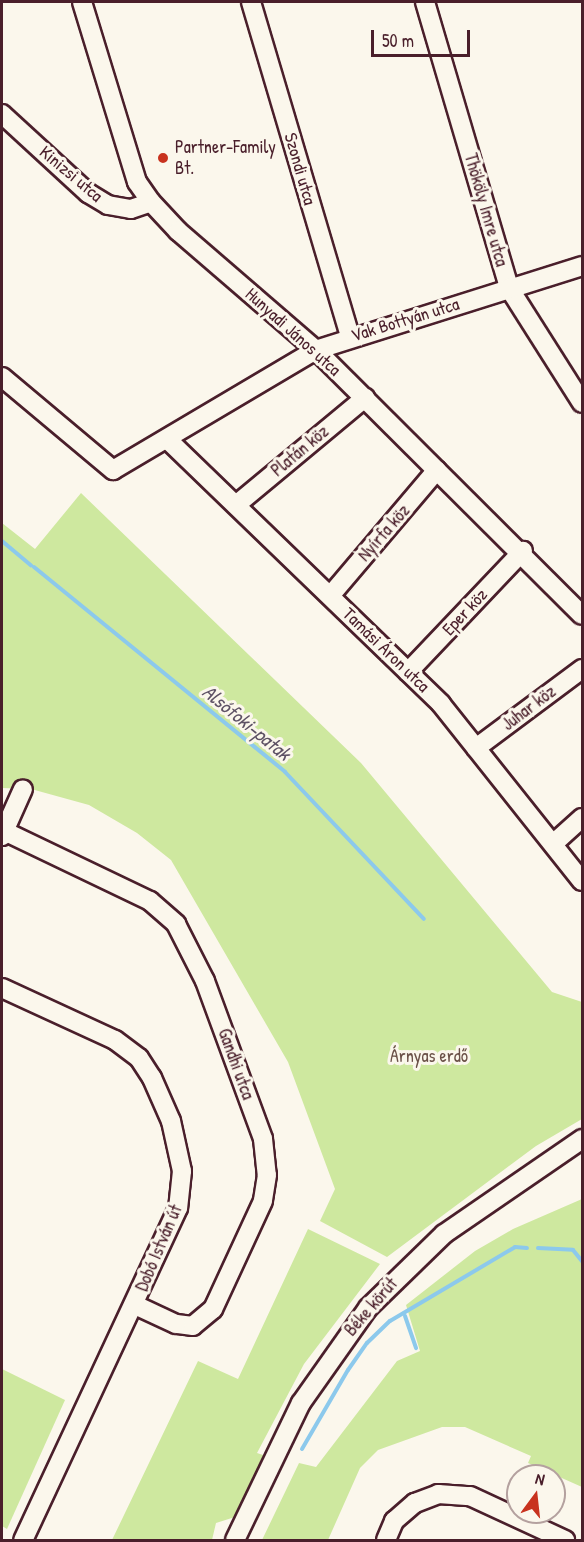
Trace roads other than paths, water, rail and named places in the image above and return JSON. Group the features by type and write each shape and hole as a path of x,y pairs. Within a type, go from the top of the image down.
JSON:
{"street":[{"name":"Hunyadi János utca","path":"82,2 137,182 151,202 178,231 315,350 523,551 582,615"},
{"name":"Szondi utca","path":"251,2 350,337"},
{"name":"Thököly Imre utca","path":"425,2 509,288 582,403"},
{"name":"Kinizsi utca","path":"2,114 88,193 108,205 131,209 151,202"},
{"name":"Vak Bottyán utca","path":"2,377 113,470 315,350 350,337 582,266"},
{"name":"Platán köz","path":"236,505 365,398"},
{"name":"Tamási Áron utca","path":"167,439 441,704 582,881"},
{"name":"Nyírfa köz","path":"330,596 437,470"},
{"name":"Eper köz","path":"408,672 523,551"},
{"name":"Juhar köz","path":"476,748 582,669"},
{"name":"Gandhi utca","path":"23,789 3,833 150,901 176,924 205,981 263,1139 267,1175 263,1201 213,1309 193,1326 176,1324 135,1305"},
{"path":"553,844 582,818"},
{"name":"Dobó István út","path":"2,988 128,1049 152,1078 171,1121 182,1171 178,1208 135,1305 23,1540"},
{"name":"Béke körút","path":"235,1540 301,1403 368,1308 444,1234 582,1139"},
{"path":"386,1540 394,1521 415,1503 438,1494 470,1496 565,1540"}],"waterway":[{"name":"Alsófoki-patak","path":"2,541 31,565"},
{"name":"Alsófoki-patak","path":"34,567 285,772 424,919"},
{"path":"302,1449 348,1370 367,1343 390,1321 515,1247 527,1248"},
{"path":"538,1248 573,1250 582,1261"},
{"path":"405,1316 416,1348"}],"place":[{"name":"Partner-Family Bt.","path":"163,158"}],"park label":[{"name":"Árnyas erdő","path":"429,1056"}]}
